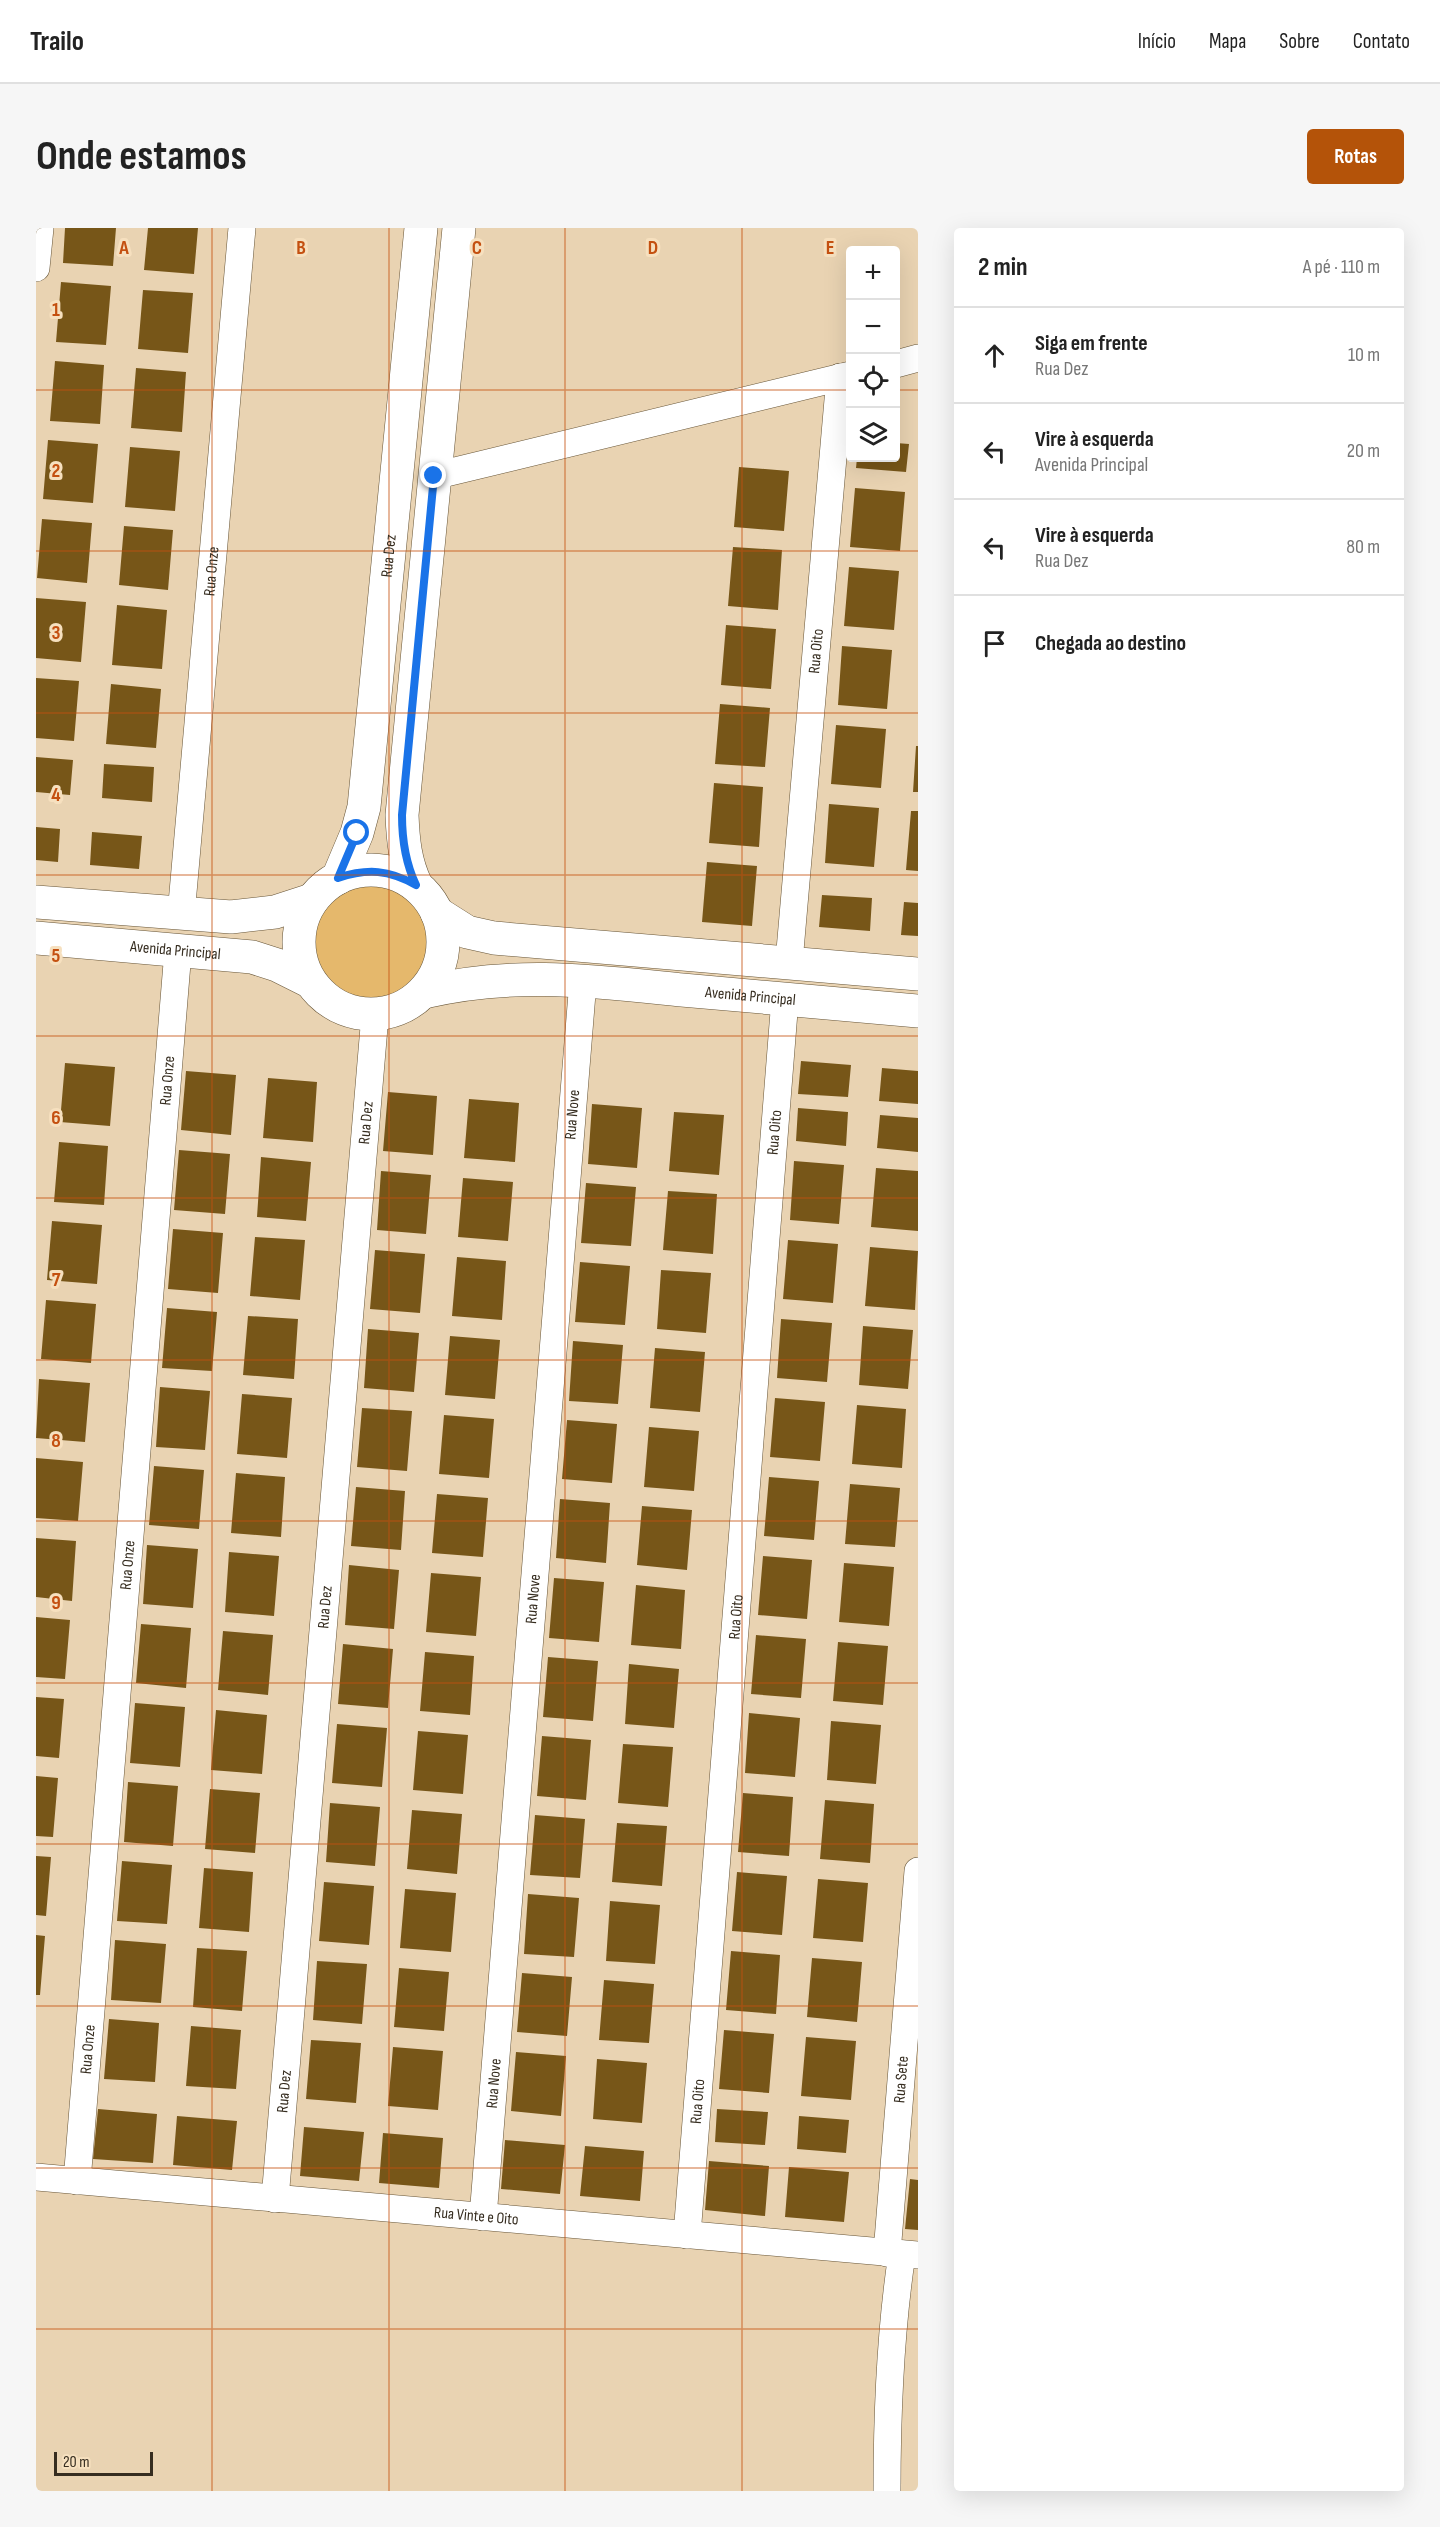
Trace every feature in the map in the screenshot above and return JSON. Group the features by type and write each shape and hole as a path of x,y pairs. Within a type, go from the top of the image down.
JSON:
{"street":[{"path":"36,268 40,228"},
{"name":"Rua Onze","path":"181,915 242,228"},
{"name":"Rua Dez","path":"338,878 357,833 364,807 421,228"},
{"path":"416,885 408,867 403,844 402,815 459,228"},
{"path":"900,363 918,358"},
{"path":"434,476 845,376"},
{"name":"Rua Oito","path":"789,962 845,376"},
{"name":"Avenida Principal","path":"378,870 398,875 416,885 429,898 437,913 443,933 443,954 436,974 424,992 409,1004 375,1015 346,1010 325,999 309,981 300,962 298,940 302,919 312,900 338,878 358,871 378,870"},
{"name":"Avenida Principal","path":"36,902 181,915 231,917 275,912 312,900"},
{"path":"437,913 467,932 494,938 918,974"},
{"name":"Avenida Principal","path":"36,938 252,957 277,965 309,981"},
{"name":"Rua Onze","path":"77,2181 178,951"},
{"name":"Avenida Principal","path":"424,992 465,982 505,978 584,981 918,1011"},
{"name":"Rua Nove","path":"483,2217 584,981"},
{"name":"Rua Oito","path":"687,2235 785,999"},
{"name":"Rua Dez","path":"275,2199 375,1015"},
{"name":"Rua Sete","path":"887,2491 887,2397 892,2318 902,2254 918,1871"},
{"name":"Rua Vinte e Oito","path":"36,2177 902,2254"}],"shaded area":[{"path":"369,883 392,888 411,901 424,920 429,943 424,966 411,985 392,998 369,1003 346,998 327,985 314,966 309,943 314,920 327,901 346,888"}],"building":[{"path":"65,228 116,228 113,266 63,263"},
{"path":"148,228 198,228 194,274 144,270"},
{"path":"61,282 111,286 106,345 56,342"},
{"path":"143,290 193,293 188,353 138,349"},
{"path":"55,361 104,365 100,424 50,421"},
{"path":"136,368 186,372 182,432 131,428"},
{"path":"48,440 98,444 93,503 43,499"},
{"path":"900,443 909,444 906,472 856,468 857,462 900,462"},
{"path":"130,447 180,451 175,511 125,507"},
{"path":"739,467 789,471 784,531 734,527"},
{"path":"855,488 905,492 900,551 850,547"},
{"path":"42,519 92,523 87,583 37,578"},
{"path":"124,526 173,530 168,590 119,585"},
{"path":"733,547 782,550 778,610 728,606"},
{"path":"849,567 899,571 894,630 844,626"},
{"path":"36,598 86,602 81,662 36,658"},
{"path":"117,605 167,610 162,669 112,665"},
{"path":"726,625 776,629 771,689 721,685"},
{"path":"842,646 892,650 887,709 838,705"},
{"path":"36,678 79,681 74,741 36,738"},
{"path":"111,684 161,689 156,748 106,744"},
{"path":"720,704 770,708 765,767 715,764"},
{"path":"836,725 886,729 881,788 831,784"},
{"path":"916,746 918,746 918,792 913,792"},
{"path":"36,757 73,760 70,795 36,792"},
{"path":"104,764 154,767 152,802 102,798"},
{"path":"714,783 763,787 759,847 709,843"},
{"path":"829,804 879,808 874,867 825,863"},
{"path":"911,811 918,811 918,871 906,870"},
{"path":"36,827 60,829 58,862 36,860"},
{"path":"92,832 142,836 139,869 90,865"},
{"path":"707,862 757,866 752,926 702,922"},
{"path":"822,895 872,898 870,931 819,927"},
{"path":"904,902 918,903 918,936 901,935"},
{"path":"801,1061 851,1065 848,1097 798,1094"},
{"path":"65,1063 115,1067 110,1126 60,1122"},
{"path":"882,1068 918,1071 918,1104 879,1101"},
{"path":"186,1071 236,1075 231,1135 181,1130"},
{"path":"268,1078 317,1082 313,1142 263,1138"},
{"path":"388,1092 437,1096 433,1155 383,1151"},
{"path":"469,1099 519,1103 515,1162 464,1158"},
{"path":"592,1104 642,1108 637,1168 588,1164"},
{"path":"798,1108 848,1112 846,1146 796,1141"},
{"path":"674,1112 724,1115 719,1175 669,1171"},
{"path":"880,1115 918,1118 918,1152 877,1148"},
{"path":"59,1142 108,1146 104,1205 54,1202"},
{"path":"179,1150 230,1154 225,1214 174,1210"},
{"path":"261,1157 311,1162 306,1221 257,1217"},
{"path":"794,1161 844,1165 839,1224 790,1220"},
{"path":"876,1168 918,1171 918,1231 871,1227"},
{"path":"381,1171 431,1175 426,1234 377,1230"},
{"path":"463,1178 513,1182 508,1241 458,1237"},
{"path":"586,1183 636,1187 631,1246 581,1243"},
{"path":"668,1191 717,1194 713,1254 663,1250"},
{"path":"52,1221 102,1225 97,1284 47,1280"},
{"path":"173,1229 223,1233 218,1293 168,1289"},
{"path":"255,1237 305,1240 300,1300 250,1296"},
{"path":"788,1240 838,1244 833,1303 783,1299"},
{"path":"870,1247 918,1251 915,1310 865,1306"},
{"path":"375,1250 425,1254 420,1313 370,1309"},
{"path":"457,1257 506,1261 502,1320 452,1316"},
{"path":"580,1262 630,1266 625,1325 575,1322"},
{"path":"661,1270 711,1273 706,1333 657,1329"},
{"path":"46,1300 96,1304 91,1363 41,1359"},
{"path":"167,1308 217,1312 212,1371 162,1368"},
{"path":"248,1316 298,1319 294,1379 243,1375"},
{"path":"781,1319 832,1323 827,1382 777,1378"},
{"path":"863,1326 913,1330 908,1389 859,1385"},
{"path":"368,1329 419,1333 414,1392 364,1388"},
{"path":"450,1336 500,1340 495,1399 445,1395"},
{"path":"573,1341 623,1345 618,1404 569,1401"},
{"path":"655,1348 705,1352 700,1412 650,1408"},
{"path":"39,1379 90,1383 85,1442 36,1438"},
{"path":"160,1387 210,1391 205,1450 156,1447"},
{"path":"242,1394 292,1398 287,1458 237,1454"},
{"path":"775,1398 825,1402 820,1461 770,1457"},
{"path":"857,1405 906,1409 902,1468 852,1464"},
{"path":"362,1408 412,1411 407,1471 357,1467"},
{"path":"444,1415 494,1419 489,1478 439,1474"},
{"path":"567,1420 617,1424 612,1483 562,1479"},
{"path":"649,1427 699,1431 694,1491 644,1487"},
{"path":"36,1458 83,1462 78,1521 36,1518"},
{"path":"154,1466 204,1470 199,1529 149,1525"},
{"path":"236,1473 285,1477 281,1537 231,1533"},
{"path":"769,1477 819,1481 814,1540 764,1536"},
{"path":"850,1484 900,1488 895,1547 845,1544"},
{"path":"356,1487 405,1491 401,1550 351,1546"},
{"path":"437,1494 488,1498 483,1557 432,1553"},
{"path":"560,1499 610,1503 606,1563 556,1558"},
{"path":"642,1506 692,1510 687,1570 637,1565"},
{"path":"36,1538 76,1541 72,1601 36,1597"},
{"path":"147,1545 198,1549 193,1608 143,1604"},
{"path":"229,1552 279,1556 274,1616 225,1612"},
{"path":"763,1556 812,1560 807,1619 758,1615"},
{"path":"844,1563 894,1567 889,1626 839,1622"},
{"path":"349,1565 399,1570 394,1629 345,1625"},
{"path":"431,1573 481,1577 476,1636 426,1632"},
{"path":"554,1578 604,1582 599,1642 549,1638"},
{"path":"636,1585 685,1590 681,1649 631,1645"},
{"path":"36,1617 70,1620 65,1679 36,1677"},
{"path":"141,1624 191,1628 186,1688 136,1683"},
{"path":"223,1631 273,1635 268,1695 218,1690"},
{"path":"756,1635 806,1639 801,1698 751,1694"},
{"path":"838,1642 888,1646 883,1705 833,1701"},
{"path":"343,1644 393,1649 388,1708 338,1704"},
{"path":"425,1652 474,1656 470,1715 420,1711"},
{"path":"548,1657 598,1661 593,1721 543,1717"},
{"path":"629,1664 679,1669 674,1728 625,1724"},
{"path":"36,1697 64,1699 59,1758 36,1756"},
{"path":"135,1703 185,1707 180,1767 130,1763"},
{"path":"216,1710 267,1715 262,1774 211,1770"},
{"path":"749,1713 800,1718 795,1777 745,1773"},
{"path":"831,1721 881,1725 876,1784 827,1780"},
{"path":"337,1724 387,1728 382,1787 332,1783"},
{"path":"418,1731 468,1735 463,1794 413,1790"},
{"path":"542,1736 591,1740 586,1800 537,1796"},
{"path":"623,1744 673,1747 668,1807 618,1803"},
{"path":"36,1776 58,1778 53,1837 36,1836"},
{"path":"128,1782 178,1786 173,1846 124,1842"},
{"path":"210,1789 260,1793 255,1853 205,1849"},
{"path":"743,1793 793,1797 789,1856 738,1852"},
{"path":"825,1800 874,1804 870,1863 820,1859"},
{"path":"330,1803 380,1807 375,1866 326,1862"},
{"path":"412,1810 462,1814 457,1874 407,1869"},
{"path":"535,1815 585,1819 580,1878 530,1875"},
{"path":"617,1823 667,1826 662,1886 612,1882"},
{"path":"36,1856 51,1857 46,1916 36,1915"},
{"path":"122,1861 172,1865 167,1924 117,1921"},
{"path":"204,1868 253,1872 249,1932 199,1928"},
{"path":"737,1872 787,1876 782,1935 732,1931"},
{"path":"818,1879 868,1883 863,1942 813,1938"},
{"path":"324,1882 374,1886 369,1945 319,1941"},
{"path":"405,1889 456,1893 451,1952 400,1948"},
{"path":"528,1894 579,1898 574,1957 524,1954"},
{"path":"610,1901 660,1905 655,1964 606,1961"},
{"path":"36,1935 45,1936 40,1995 36,1995"},
{"path":"115,1940 166,1944 161,2003 111,2000"},
{"path":"197,1948 247,1951 242,2011 193,2007"},
{"path":"731,1951 780,1955 776,2014 726,2010"},
{"path":"812,1958 862,1962 857,2022 807,2017"},
{"path":"317,1961 367,1964 362,2024 313,2020"},
{"path":"399,1968 449,1972 444,2031 394,2027"},
{"path":"522,1973 572,1977 567,2036 517,2032"},
{"path":"604,1980 654,1984 649,2043 599,2040"},
{"path":"109,2019 159,2023 155,2082 104,2079"},
{"path":"191,2026 241,2030 236,2089 186,2086"},
{"path":"724,2030 774,2034 769,2093 719,2089"},
{"path":"806,2037 856,2041 851,2100 801,2096"},
{"path":"311,2040 361,2043 356,2103 306,2099"},
{"path":"393,2047 443,2051 438,2110 388,2106"},
{"path":"516,2052 566,2056 561,2116 511,2111"},
{"path":"597,2059 647,2063 642,2123 593,2119"},
{"path":"98,2109 157,2114 153,2163 93,2159"},
{"path":"717,2109 768,2112 765,2145 715,2142"},
{"path":"177,2116 237,2121 232,2170 173,2165"},
{"path":"799,2116 849,2120 846,2153 797,2149"},
{"path":"304,2127 364,2132 359,2181 300,2176"},
{"path":"383,2133 443,2138 439,2188 379,2183"},
{"path":"505,2140 565,2145 560,2194 501,2189"},
{"path":"585,2146 644,2151 640,2201 580,2196"},
{"path":"709,2161 769,2166 765,2216 705,2210"},
{"path":"789,2167 849,2172 844,2222 785,2217"},
{"path":"910,2179 918,2180 918,2230 905,2229"}],"route":[{"path":"357,833 338,878 358,871 378,870 398,875 416,885 408,867 403,844 402,815 434,476"}]}
